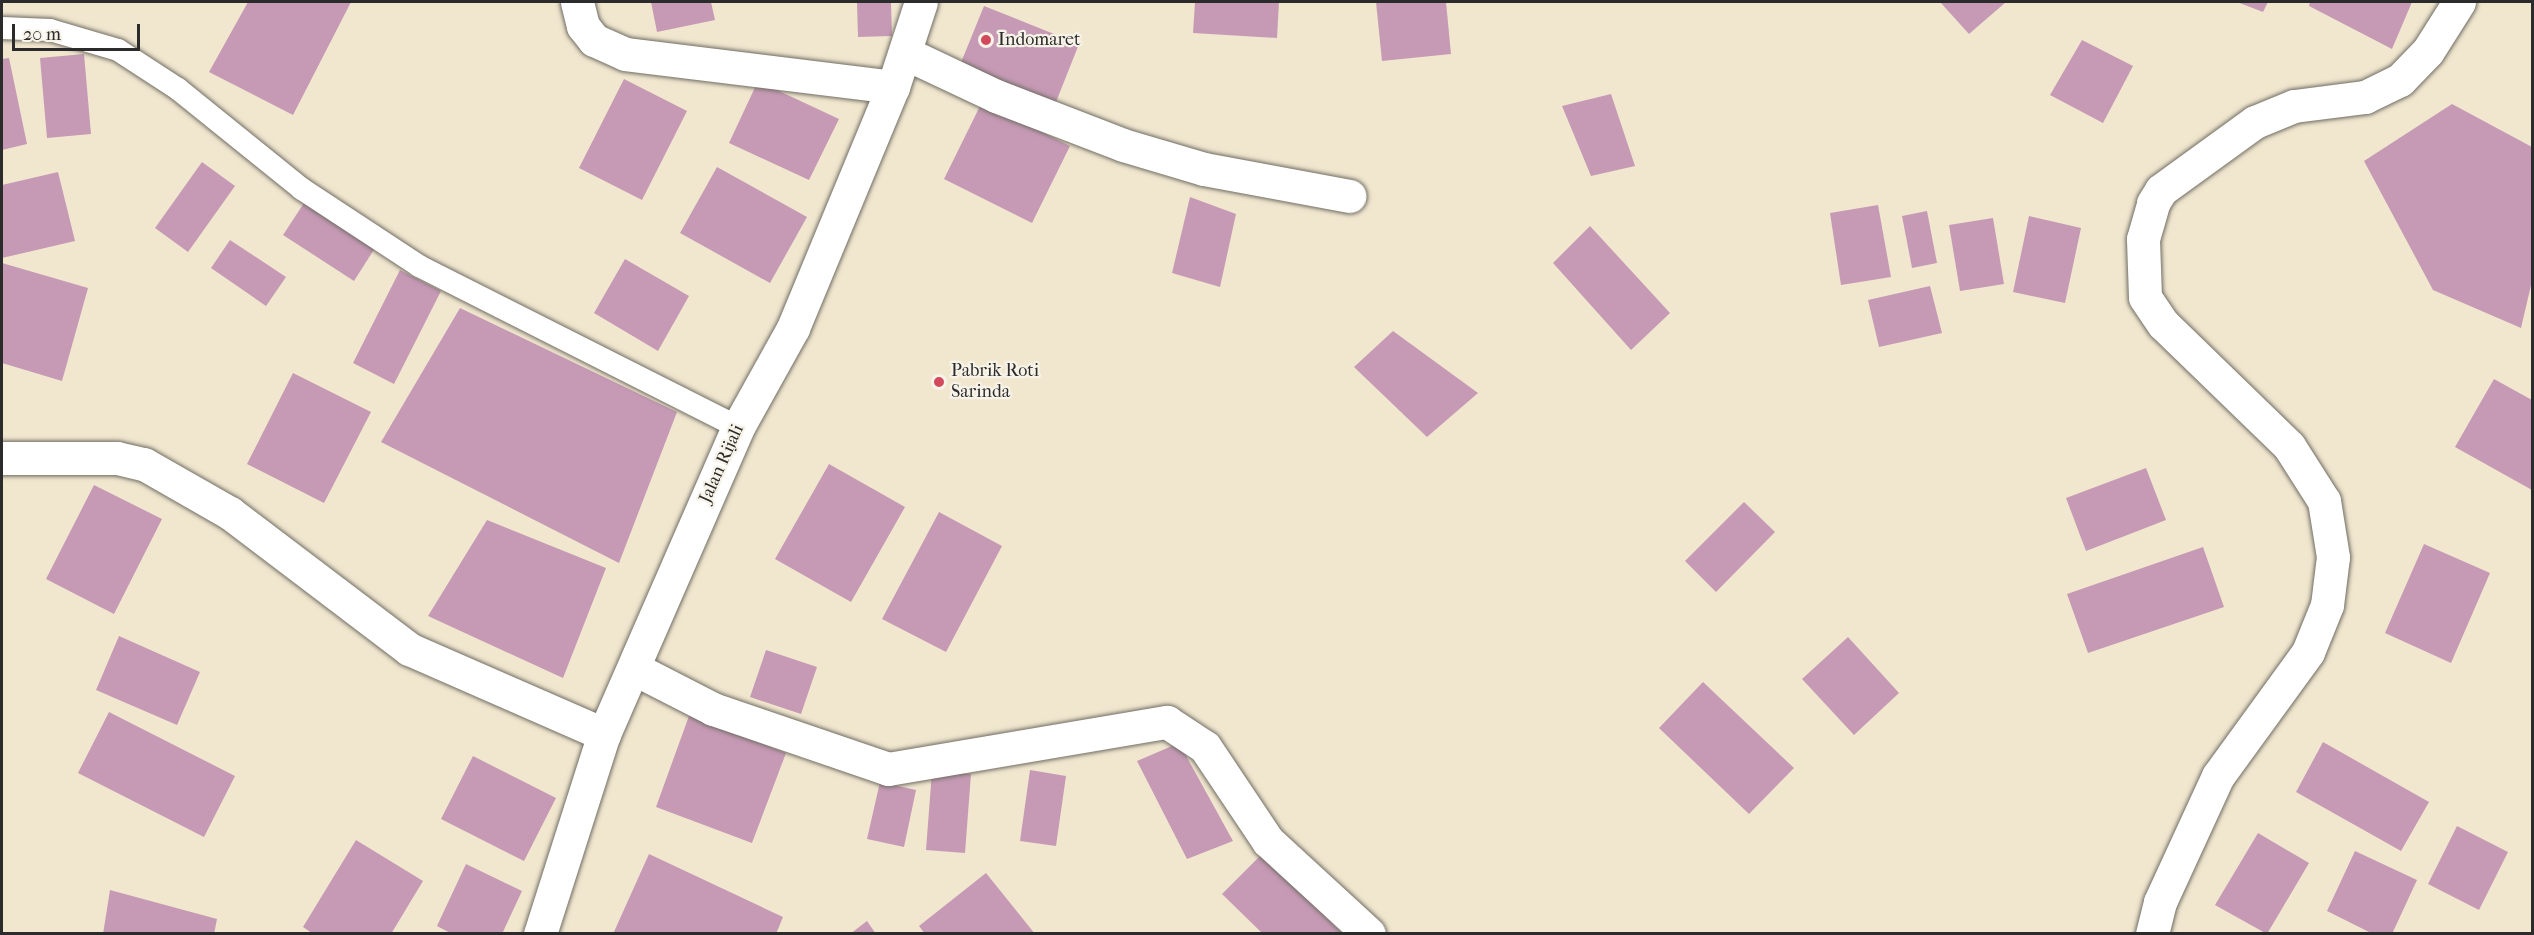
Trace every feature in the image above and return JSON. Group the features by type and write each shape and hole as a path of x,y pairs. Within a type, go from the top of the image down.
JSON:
{"main road":[{"path":"577,2 594,40 625,54 893,87"},
{"name":"Jalan Rijali","path":"540,933 604,734 635,669 738,427 793,328 893,87 921,2"},
{"path":"2152,933 2160,902 2218,776 2308,652 2327,605 2334,557 2324,501 2289,446 2163,324 2145,297 2143,239 2153,202 2161,190 2254,122 2294,106 2365,96 2400,80 2428,51 2459,2"},
{"path":"904,53 996,96 1122,145 1204,169 1350,196"},
{"path":"2,458 117,458 152,468 230,513 409,649 604,734"},
{"path":"635,669 713,709 888,770 1167,722 1205,747 1268,841 1369,933"}],"lane":[{"path":"2,28 50,30 118,50 178,89 302,189 419,266 738,427"}],"building":[{"path":"248,2 351,2 293,115 209,72"},
{"path":"651,2 711,2 715,20 657,32"},
{"path":"857,2 891,2 892,36 858,37"},
{"path":"1195,2 1279,2 1277,38 1193,33"},
{"path":"1376,2 1446,2 1451,54 1382,61"},
{"path":"1940,2 2006,2 1969,34"},
{"path":"2237,2 2268,2 2263,12"},
{"path":"2310,2 2412,2 2392,49 2309,6"},
{"path":"984,6 1079,44 1056,102 960,65"},
{"path":"2082,40 2133,66 2103,123 2050,95"},
{"path":"84,54 91,134 47,138 40,58"},
{"path":"9,58 27,144 2,150 2,59"},
{"path":"624,79 687,111 642,200 579,168"},
{"path":"758,81 839,119 809,180 729,143"},
{"path":"1611,94 1635,166 1591,176 1562,106"},
{"path":"982,102 1070,146 1032,223 944,179"},
{"path":"2452,104 2532,147 2532,281 2521,328 2433,290 2364,161"},
{"path":"202,162 235,186 188,252 155,228"},
{"path":"717,167 807,217 770,283 680,233"},
{"path":"58,172 75,241 2,258 2,185"},
{"path":"1190,197 1236,214 1220,287 1172,273"},
{"path":"304,203 375,248 354,281 283,235"},
{"path":"1878,205 1891,277 1841,285 1830,213"},
{"path":"1927,211 1937,263 1912,268 1902,216"},
{"path":"2029,216 2081,228 2065,303 2013,292"},
{"path":"1993,218 2004,284 1960,291 1949,225"},
{"path":"1590,226 1670,313 1631,350 1553,263"},
{"path":"230,240 286,277 266,306 211,268"},
{"path":"625,259 689,296 658,351 594,313"},
{"path":"2,263 88,288 62,381 2,363"},
{"path":"400,270 441,291 394,384 353,363"},
{"path":"1930,286 1942,333 1879,347 1868,300"},
{"path":"460,308 677,412 619,563 381,442"},
{"path":"1393,331 1478,393 1427,437 1354,367"},
{"path":"293,373 371,412 324,503 247,464"},
{"path":"2494,379 2532,400 2532,490 2455,447"},
{"path":"829,464 905,507 851,602 775,559"},
{"path":"2146,468 2166,520 2086,551 2066,498"},
{"path":"94,485 162,519 114,614 46,579"},
{"path":"1744,502 1775,532 1716,592 1685,561"},
{"path":"939,512 1002,546 946,652 882,619"},
{"path":"487,520 606,568 563,678 428,616"},
{"path":"2424,544 2490,573 2451,663 2385,633"},
{"path":"2203,547 2224,607 2088,653 2067,594"},
{"path":"119,636 200,672 177,725 96,690"},
{"path":"1848,637 1899,693 1854,735 1802,679"},
{"path":"766,650 817,667 801,714 750,697"},
{"path":"1703,682 1794,768 1749,814 1659,728"},
{"path":"109,712 235,776 204,837 78,773"},
{"path":"689,716 786,753 752,843 656,807"},
{"path":"2323,742 2429,802 2401,851 2296,792"},
{"path":"1179,743 1233,841 1187,859 1137,761"},
{"path":"473,756 556,798 524,861 441,819"},
{"path":"1030,770 1066,776 1056,846 1020,841"},
{"path":"932,771 971,774 965,853 926,850"},
{"path":"880,782 916,790 904,847 867,839"},
{"path":"2457,826 2508,852 2479,910 2428,884"},
{"path":"2258,833 2309,863 2267,934 2215,905"},
{"path":"356,840 423,881 391,934 313,934 303,927"},
{"path":"2355,851 2417,880 2392,934 2373,934 2327,911"},
{"path":"649,854 783,917 776,934 613,934"},
{"path":"1262,854 1343,934 1263,934 1222,894"},
{"path":"466,864 522,891 502,934 452,934 437,926"},
{"path":"986,873 1035,934 925,934 919,926"},
{"path":"110,890 217,919 214,934 103,934"},
{"path":"867,921 876,934 850,934"}],"place":[{"name":"Indomaret","path":"986,40"},
{"name":"Pabrik Roti Sarinda","path":"939,382"}]}
